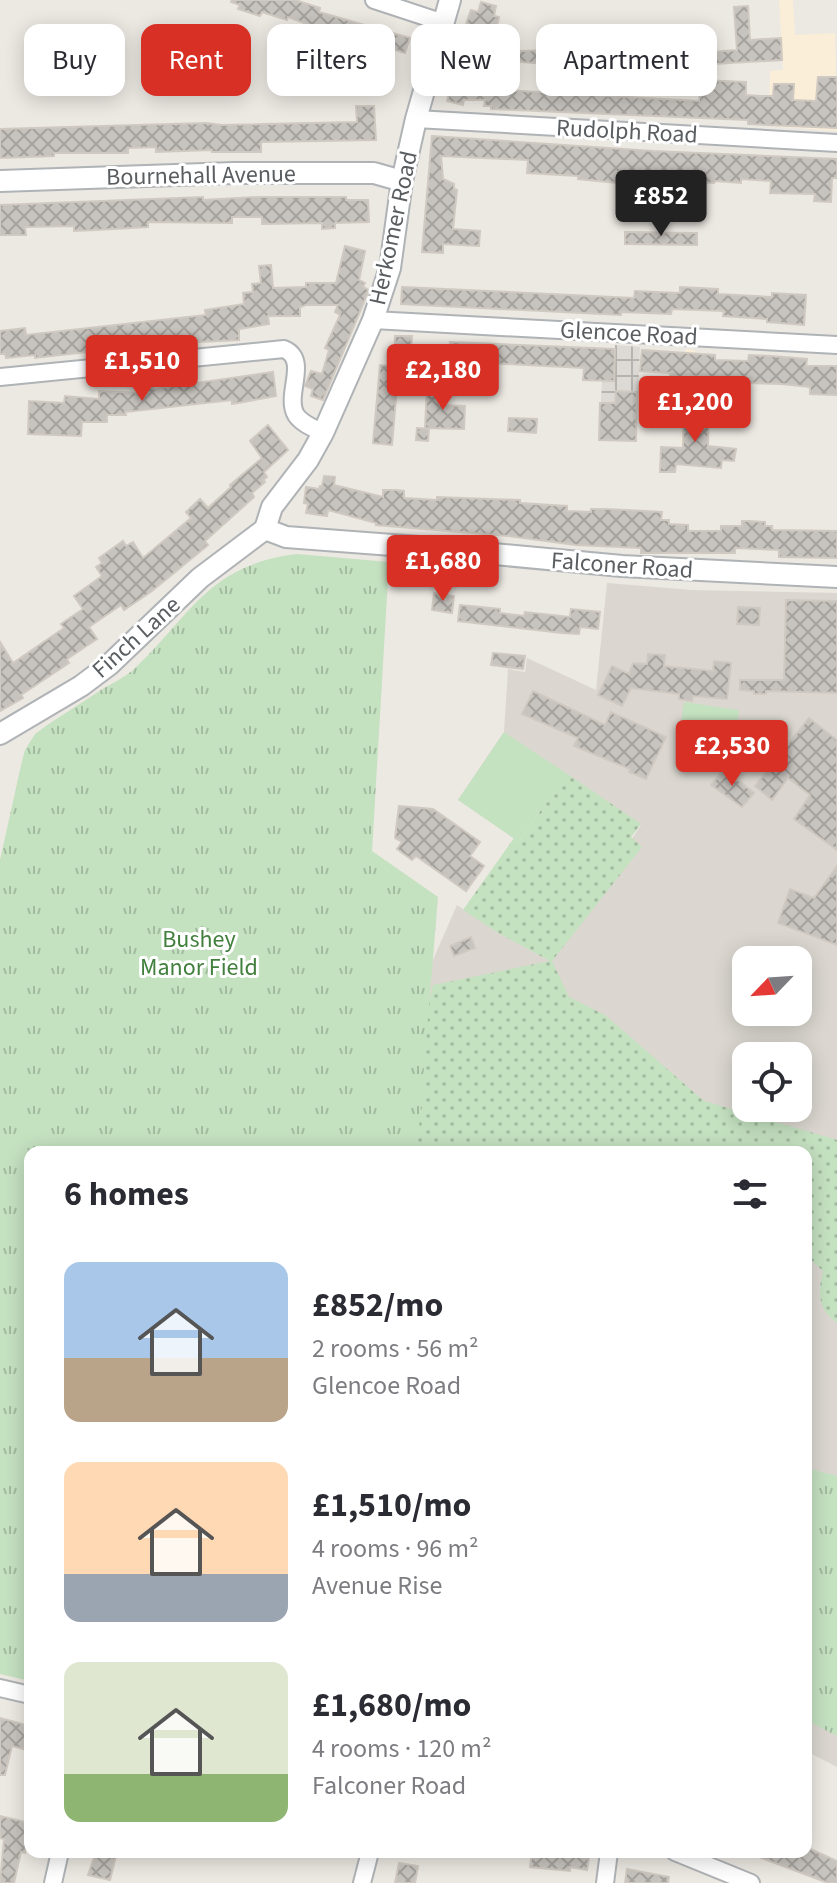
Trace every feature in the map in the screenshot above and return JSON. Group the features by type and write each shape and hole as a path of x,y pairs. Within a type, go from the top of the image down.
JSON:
{"street":[{"path":"374,0 444,23"},
{"name":"Herkomer Road","path":"265,529 272,507 308,460 323,433 373,320 390,268 402,181 416,119 450,0"},
{"name":"Rudolph Road","path":"416,119 837,143"},
{"name":"Bournehall Avenue","path":"0,181 234,173 374,173 402,181"},
{"name":"Glencoe Road","path":"373,320 837,345"},
{"path":"0,377 284,349 290,351 296,360 292,396 294,411 305,424 323,433"},
{"name":"Falconer Road","path":"265,529 286,537 622,566 837,577"},
{"name":"Finch Lane","path":"0,734 41,711 109,665 200,578 265,529"},
{"path":"0,1688 24,1694"},
{"path":"53,1883 59,1858"},
{"path":"362,1883 368,1858"},
{"path":"605,1883 608,1858"},
{"path":"690,1858 751,1883"}],"shaded area":[{"path":"779,0 793,0 795,35 835,33 837,131 769,126 770,71 783,70"},
{"path":"615,345 640,347 636,441 599,440 602,380 614,380"},
{"path":"686,349 695,350 693,387 712,389 709,446 681,444"},
{"path":"607,583 691,590 837,593 837,1767 812,1754 812,1146 769,1146 379,1083 457,905 500,934 551,961 641,825 458,800 504,732 508,669 525,672 527,658 596,690"}],"green space":[{"name":"Bushey Manor Field","path":"297,554 389,562 372,851 438,897 417,1146 24,1146 24,1680 0,1674 0,860 25,750 35,734 132,671 221,581 266,560"},
{"path":"684,702 739,710 734,744 679,737"},
{"path":"504,732 566,773 519,842 458,800"},
{"path":"566,773 641,824 631,837 642,847 552,961 569,997 605,1015 704,1101 732,1109 732,1122 776,1122 837,1140 837,1323 822,1306 820,1286 823,1271 812,1261 812,1146 402,1146 401,1132 433,985 550,961 463,910 514,838 519,842"},
{"path":"812,1470 837,1476 837,1736 812,1723"}],"building":[{"path":"295,0 320,8 319,12 361,24 307,24 262,12 260,16 238,9 240,5 231,2"},
{"path":"481,2 496,6 494,16 499,17 498,24 466,24 471,10 478,12"},
{"path":"748,6 750,40 781,38 782,60 717,64 717,52 737,50 734,7"},
{"path":"395,34 410,38 405,53 395,50"},
{"path":"536,50 536,63 520,62 520,51"},
{"path":"818,77 837,77 837,128 748,124 748,120 491,109 491,106 484,106 485,100 464,100 463,105 447,101 448,96 520,96 520,91 536,92 536,96 699,101 699,96 717,96 717,81 746,82 746,95 760,96 773,96 774,84 794,84 793,100 816,101"},
{"path":"356,106 374,106 376,140 261,142 261,152 156,152 156,147 128,148 128,153 54,153 54,156 0,158 0,129 357,122"},
{"path":"432,136 653,151 837,159 837,178 832,178 831,202 814,201 815,194 770,193 771,181 741,179 741,183 714,183 697,182 698,177 650,174 649,191 617,190 618,183 578,179 578,176 527,173 528,160 441,156 443,179 454,184 457,190 453,229 480,231 479,246 443,244 443,253 422,252"},
{"path":"203,197 203,200 346,197 346,200 368,200 369,222 335,223 335,228 322,229 322,223 262,224 262,217 232,217 232,223 148,222 148,227 96,230 74,231 74,226 25,227 26,235 0,235 0,205"},
{"path":"625,232 697,233 697,245 625,244"},
{"path":"345,246 365,251 359,280 369,290 323,400 311,396 313,389 305,386 311,371 322,374 329,350 325,348 340,315 335,312 338,305 306,305 300,307 300,316 268,316 269,324 239,329 239,340 159,344 35,358 35,355 6,358 5,354 0,354 0,331 25,328 26,335 206,315 205,310 244,304 243,293 253,292 252,284 261,283 259,266 271,265 273,288 336,283"},
{"path":"402,287 634,298 635,291 680,293 680,287 718,289 718,294 806,295 804,325 723,316 724,311 672,309 671,314 621,312 621,315 401,304"},
{"path":"395,336 412,336 412,376 398,376 392,445 373,443 380,365 391,366 391,361 394,361"},
{"path":"450,342 615,349 614,381 583,380 584,368 449,361 437,363 438,349 450,350"},
{"path":"642,350 715,355 715,360 748,361 749,355 807,359 806,366 837,366 837,395 810,394 810,387 782,384 744,383 743,391 705,390 706,377 670,379 670,373 640,371"},
{"path":"273,372 276,396 232,404 232,400 107,415 107,422 82,422 81,436 28,434 29,401 64,403 65,396 99,399 99,391 142,393 141,387 152,386 154,389"},
{"path":"442,387 446,405 465,406 464,429 425,428 427,388"},
{"path":"616,391 637,392 636,441 599,440 600,403 615,403"},
{"path":"684,405 709,406 708,446 736,449 734,461 722,460 721,468 676,464 675,472 660,472 661,447 683,448"},
{"path":"509,418 537,419 536,433 508,431"},
{"path":"268,425 288,450 264,472 267,477 263,480 265,482 252,493 254,497 205,541 208,545 152,591 124,610 121,605 89,627 97,639 67,659 69,663 21,695 23,698 0,711 0,642 13,663 64,628 61,624 83,609 74,596 102,576 96,567 102,563 99,558 123,541 126,546 133,542 143,558 191,518 186,512 200,499 208,508 262,458 250,441"},
{"path":"417,428 429,429 428,441 416,440"},
{"path":"324,476 335,477 334,485 383,497 383,490 395,490 404,491 404,498 520,500 520,503 567,506 567,511 606,509 662,512 661,520 669,520 669,524 688,525 688,531 721,531 721,526 742,526 742,521 749,521 765,522 765,526 772,526 772,530 837,531 837,558 779,557 779,550 735,548 735,553 641,553 641,548 576,545 376,525 328,510 327,516 306,513 306,487 319,489"},
{"path":"434,593 454,596 452,613 432,610"},
{"path":"786,600 837,601 837,693 766,691 766,694 754,694 754,691 740,690 740,680 784,680"},
{"path":"460,605 500,609 500,613 524,616 525,612 570,617 571,609 600,612 598,629 580,627 579,634 458,621"},
{"path":"738,607 760,608 759,625 737,624"},
{"path":"493,653 525,656 523,669 491,665"},
{"path":"648,654 665,655 664,666 713,671 714,661 731,663 727,699 693,696 692,701 679,699 679,694 631,688 622,706 598,695 612,666 629,674 633,663 647,664"},
{"path":"533,691 605,725 611,712 666,737 646,779 629,772 630,769 574,746 578,738 522,714"},
{"path":"809,718 837,740 837,850 794,819 810,795 788,778 772,800 755,786"},
{"path":"724,769 754,793 742,807 711,785"},
{"path":"399,806 433,809 480,842 470,856 484,866 466,891 416,856 412,860 397,849 402,842 395,838"},
{"path":"837,866 837,945 778,923 790,889 814,898"},
{"path":"471,937 475,948 454,956 450,946"},
{"path":"0,1718 24,1724 24,1749 12,1746 5,1775 0,1775"},
{"path":"0,1816 24,1822 24,1853 21,1852 14,1883 0,1883 4,1839 0,1838"},
{"path":"812,1850 837,1861 837,1883 828,1883 762,1858 812,1858"},
{"path":"94,1858 116,1858 110,1880 88,1875"},
{"path":"531,1858 589,1858 587,1870 530,1867"},
{"path":"399,1863 418,1866 415,1883 395,1883"},
{"path":"627,1869 669,1877 668,1883 625,1883"}]}
